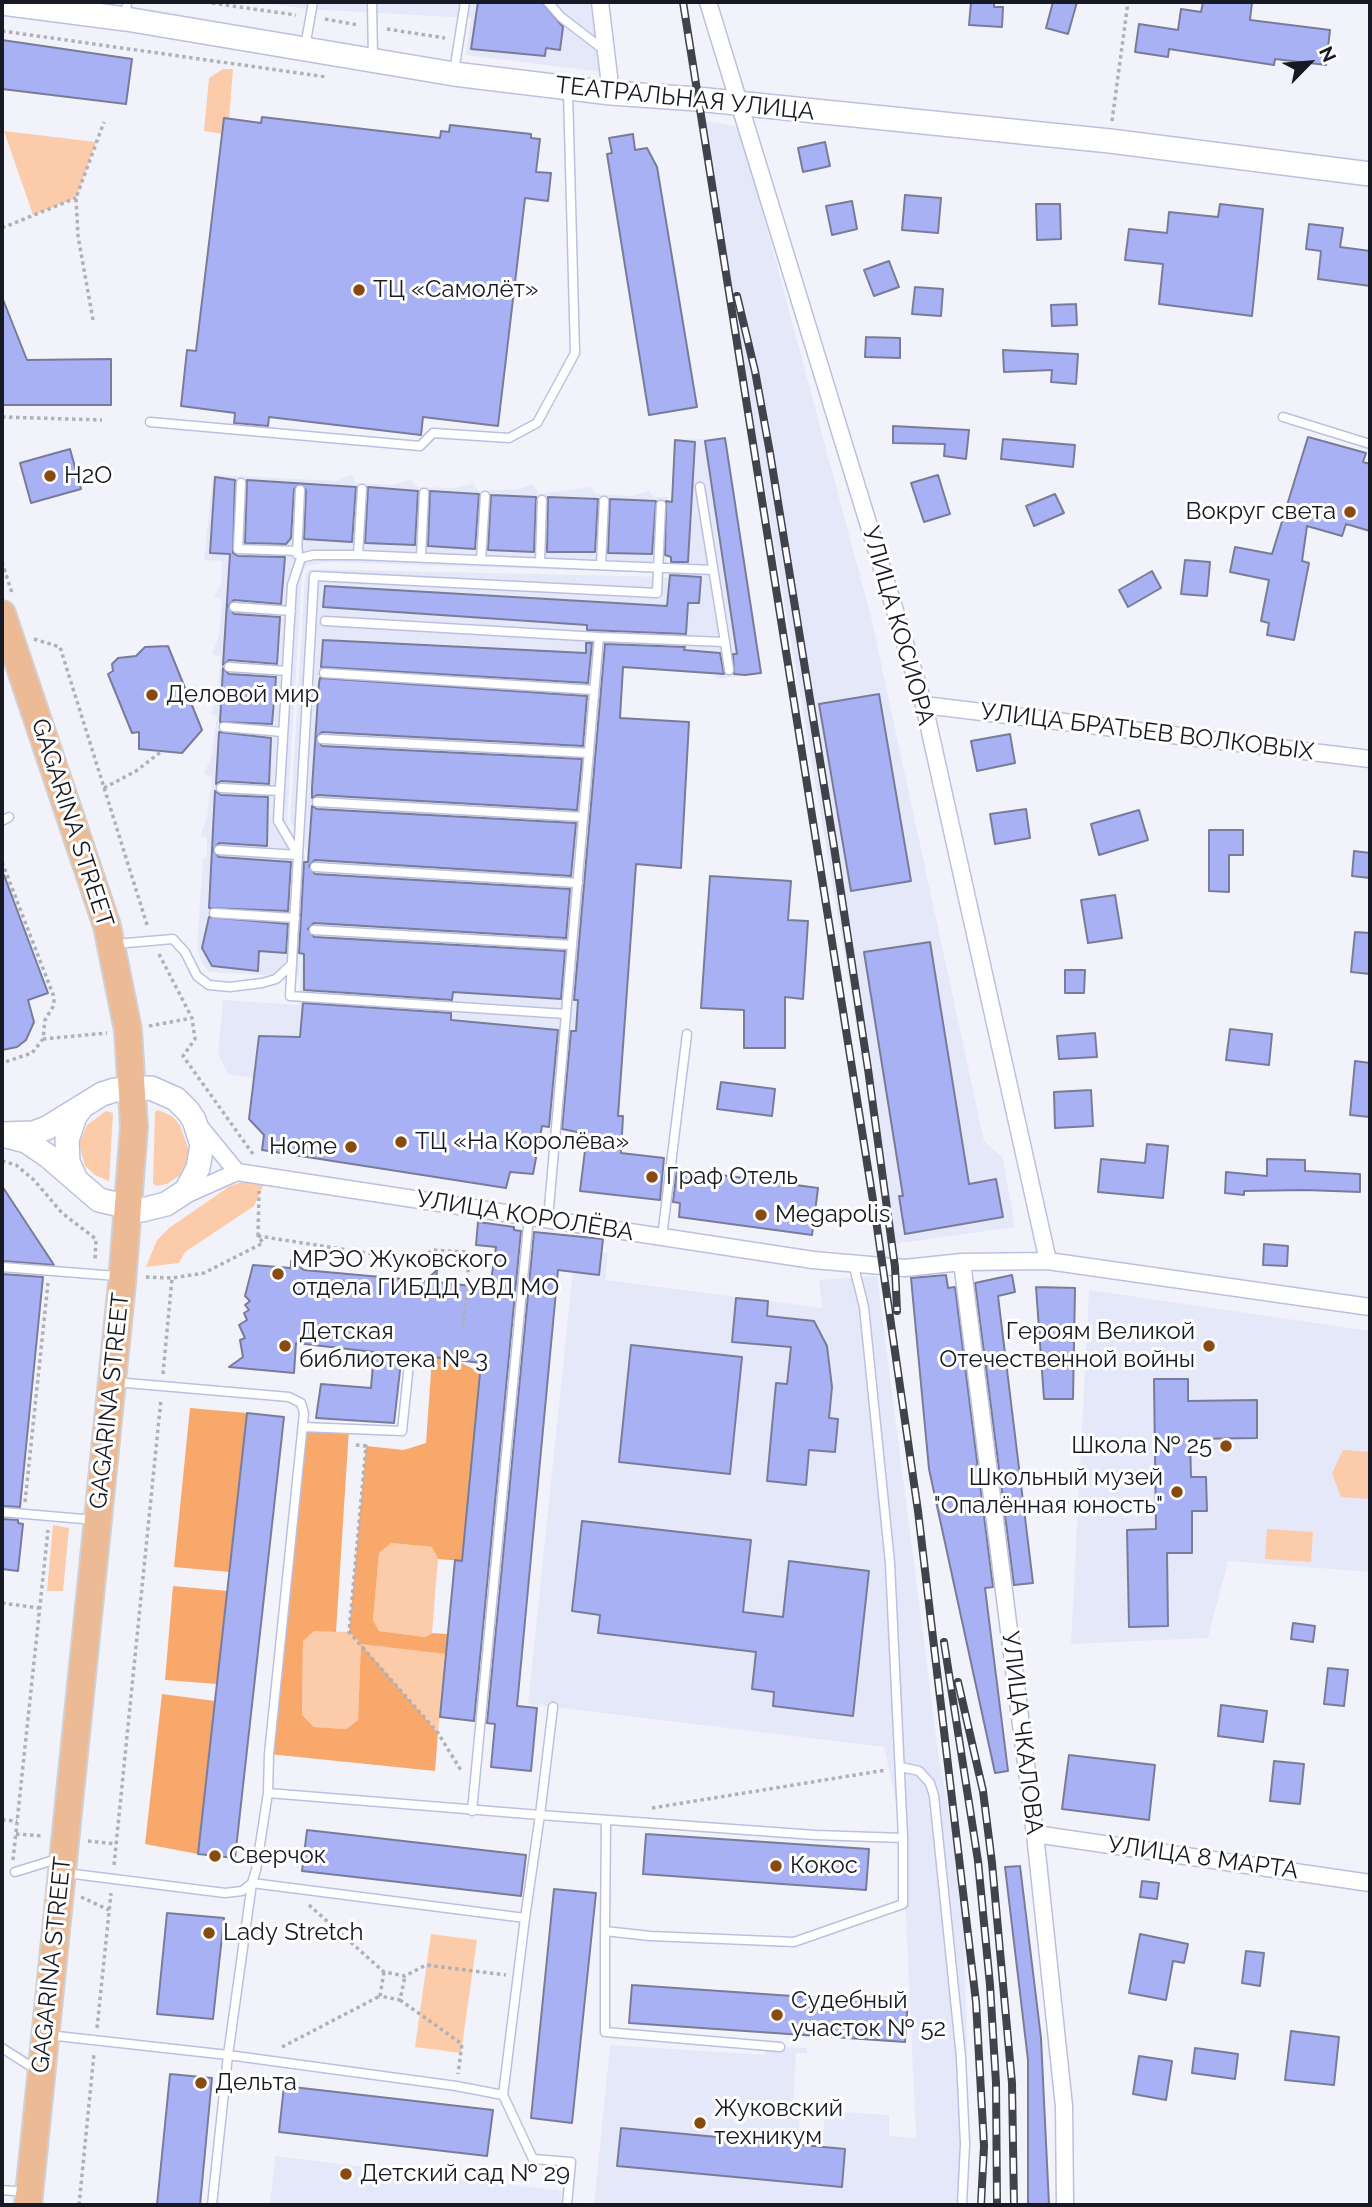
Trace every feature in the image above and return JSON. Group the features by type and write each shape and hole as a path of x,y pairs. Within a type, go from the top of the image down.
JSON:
{"main road":[{"name":"GAGARINA STREET","path":"7,605 14,648 111,944 128,1030 134,1127 130,1210 29,2199"}],"street":[{"path":"600,2 611,93"},
{"name":"УЛИЦА КОСИОРА","path":"708,2 924,705 1048,1261"},
{"name":"ТЕАТРАЛЬНАЯ УЛИЦА","path":"2,4 127,10 305,49 454,74 611,93 1110,141 1370,174"},
{"name":"УЛИЦА БРАТЬЕВ ВОЛКОВЫХ","path":"924,705 1370,759"},
{"path":"132,1087 164,1092 176,1099 237,1172 154,1209 130,1210 99,1200 48,1156 26,1141 2,1135 33,1133 47,1128 102,1094 132,1087"},
{"path":"80,1185 72,1173 66,1151 69,1128 81,1108"},
{"path":"178,1199 193,1182 198,1168 202,1145 194,1120"},
{"name":"УЛИЦА КОРОЛЁВА","path":"237,1172 813,1261 905,1268 962,1262 1048,1261 1370,1307"},
{"name":"УЛИЦА ЧКАЛОВА","path":"962,1262 1035,1834 1064,2106 1065,2205"},
{"name":"УЛИЦА 8 МАРТА","path":"1035,1834 1370,1883"}],"lane":[{"path":"305,49 313,2"},
{"path":"372,2 373,60"},
{"path":"454,74 465,2"},
{"path":"548,2 561,16 606,52"},
{"path":"150,422 420,446 433,433 509,438 537,424 575,353 568,88"},
{"path":"1283,417 1370,444"},
{"path":"241,483 238,548 298,551"},
{"path":"700,487 729,670"},
{"path":"358,555 362,489"},
{"path":"298,855 278,821 300,490"},
{"path":"421,557 424,493"},
{"path":"481,560 485,496"},
{"path":"540,562 542,500"},
{"path":"601,565 604,501"},
{"path":"566,1014 290,996 314,576 657,593 661,505"},
{"path":"297,566 307,556 358,555 713,570"},
{"path":"234,607 291,611"},
{"path":"326,621 725,642"},
{"path":"548,1219 599,637"},
{"path":"229,667 287,671"},
{"path":"324,673 594,690"},
{"path":"224,727 283,732"},
{"path":"322,739 589,753"},
{"path":"221,788 279,791"},
{"path":"317,802 583,817"},
{"path":"219,850 298,855"},
{"path":"315,867 578,883"},
{"path":"214,913 295,918"},
{"path":"314,930 572,945"},
{"path":"111,944 175,941 197,976 209,985 230,987 262,983 276,979 292,964"},
{"path":"662,1237 687,1034"},
{"path":"472,1811 529,1216"},
{"path":"605,1931 650,1936 794,1942 902,1904 901,1767 890,1563 864,1307 853,1263"},
{"path":"2,1267 122,1276"},
{"path":"303,1427 402,1431 409,1364"},
{"path":"112,1382 289,1397 301,1403 303,1427 269,1754 268,1793 252,1883 228,2055 212,2205"},
{"path":"2,1512 98,1521"},
{"path":"554,1707 524,1918 503,2095 534,2159 571,2162 567,2205"},
{"path":"901,1767 919,1771 930,1783 934,1796 961,2057 965,2144 962,2205"},
{"path":"268,1793 472,1811 815,1835 903,1838"},
{"path":"606,1820 605,2032 780,2047"},
{"path":"14,1868 63,1864 112,1878 225,1893 242,1891 252,1883 524,1918"},
{"path":"45,2035 259,2059 503,2095"},
{"path":"2,2048 41,2073"},
{"path":"2,2190 29,2199"}],"path":[{"path":"205,2 459,41"},
{"path":"1110,141 1128,2"},
{"path":"2,31 337,78"},
{"path":"93,320 78,236 76,198 104,122"},
{"path":"2,228 76,198"},
{"path":"2,417 103,420"},
{"path":"2,562 7,605"},
{"path":"14,648 60,647 152,941 192,1017 195,1040 183,1056 259,1162 258,1236 263,1243 236,1254 223,1265 204,1273 172,1278 79,2205"},
{"path":"104,788 136,771 162,751"},
{"path":"2,862 54,997 54,1005 45,1020 43,1039 38,1046 32,1053 2,1063"},
{"path":"2,1161 16,1165 34,1180 62,1213 96,1239 94,1274"},
{"path":"258,1236 419,1261 432,1250 465,1252 469,1260 463,1328"},
{"path":"24,1514 50,1271"},
{"path":"347,1444 366,1446 349,1632 438,1733 474,1791"},
{"path":"14,1868 49,1516"},
{"path":"2,1603 39,1608"},
{"path":"644,1810 730,1793 901,1767"},
{"path":"2,1820 17,1821"},
{"path":"289,1888 384,1972 405,1976 426,1965 519,1977"},
{"path":"380,1996 384,1972"},
{"path":"400,2000 405,1976"},
{"path":"259,2059 380,1996 400,2000 463,2044 456,2086"}],"shaded area":[{"path":"260,2 590,2 602,72 466,55 471,18 305,9"},
{"path":"223,69 233,69 229,119 224,119 222,134 204,131 209,78"},
{"path":"702,120 740,127 871,617 984,1141 1003,1158 1015,1227 894,1244"},
{"path":"4,131 96,142 76,198 33,215"},
{"path":"725,438 761,673 717,679 714,673 623,667 590,1134 544,1122 253,1091 254,1078 228,1074 218,1054 223,1000 299,1005 308,853 290,821 305,576 309,569 669,577 675,440"},
{"path":"213,475 337,481 351,475 356,483 391,485 411,480 417,487 454,488 473,484 479,491 518,489 533,484 539,494 591,487 596,494 632,496 649,491 654,497 667,497 667,573 327,562 306,566 302,575 287,822 305,854 299,977 209,972 201,961 197,947 203,858 207,857 207,838 200,837 207,816 212,777 204,774 212,754 217,716 211,714 216,700 221,656 212,654 219,636 222,600 214,596 221,585 222,561 204,560"},
{"path":"158,1110 172,1116 180,1125 188,1148 188,1159 180,1175 167,1184 156,1186 153,1183 155,1112"},
{"path":"106,1111 113,1113 109,1181 95,1175 85,1166 79,1144 87,1125"},
{"path":"242,1182 264,1184 254,1206 185,1252 179,1263 146,1267 157,1240 169,1228 230,1186"},
{"path":"608,1252 605,1280 823,1308 819,1280 877,1276 939,1758 963,1887 967,2039 964,2205 594,2205 610,2045 765,2055 766,2047 807,2048 807,2053 796,2053 793,2108 800,2109 799,2131 823,2132 826,2111 889,2115 889,2136 916,2138 902,1828 884,1747 528,1704 574,1260"},
{"name":"Школа № 25","path":"1089,1290 1370,1331 1370,1572 1228,1561 1208,1638 1071,1644"},
{"path":"432,1357 455,1360 480,1372 462,1561 438,1559 432,1547 391,1543 379,1553 373,1620 379,1631 425,1637 432,1633 448,1634 446,1654 361,1644 438,1733 435,1771 269,1754 303,1427 349,1429 336,1632 314,1631 303,1641 302,1715 314,1727 346,1729 358,1720 361,1643 349,1632 366,1446 404,1450 426,1443"},
{"path":"190,1408 247,1413 230,1572 174,1567"},
{"path":"1343,1450 1370,1452 1370,1499 1341,1497 1332,1473"},
{"path":"53,1525 69,1528 63,1591 47,1591"},
{"path":"1267,1529 1313,1532 1311,1562 1265,1559"},
{"path":"390,1543 432,1547 438,1559 432,1633 425,1637 379,1631 373,1620 379,1553"},
{"path":"173,1586 228,1591 217,1684 165,1680"},
{"path":"314,1631 349,1632 361,1643 446,1654 438,1733 361,1644 358,1720 346,1729 314,1727 302,1715 303,1641"},
{"path":"162,1694 215,1701 198,1854 145,1844"},
{"path":"431,1934 477,1940 461,2053 415,2047"},
{"name":"Детский сад № 29","path":"275,2156 562,2191 561,2205 270,2205"}],"building":[{"path":"478,2 542,2 563,27 560,50 546,48 545,56 471,49"},
{"path":"971,2 994,2 994,7 1003,7 1002,27 969,25"},
{"path":"1053,2 1077,2 1068,34 1046,28"},
{"path":"1203,2 1252,2 1250,20 1330,30 1326,65 1275,59 1274,65 1169,49 1168,57 1135,52 1139,24 1178,30 1181,9 1201,12"},
{"path":"2,40 132,59 126,104 2,89"},
{"name":"ТЦ «Самолёт»","path":"262,117 440,138 441,131 449,132 450,125 531,134 531,138 540,139 536,172 551,173 548,201 525,198 498,426 423,417 421,435 269,417 268,426 234,423 235,413 181,406 187,350 196,351 224,118 261,123"},
{"path":"633,134 635,150 647,148 657,167 697,407 649,415 607,154 612,153 609,138"},
{"path":"825,142 830,166 803,172 798,148"},
{"path":"905,195 941,198 938,233 902,230"},
{"path":"852,201 857,229 832,235 826,206"},
{"path":"1036,204 1060,204 1061,239 1037,240"},
{"path":"1220,204 1263,209 1252,316 1159,304 1163,264 1125,260 1129,229 1167,233 1169,212 1218,217"},
{"path":"1309,224 1343,228 1340,247 1370,251 1370,286 1318,279 1321,251 1306,249"},
{"path":"889,261 899,287 874,296 864,270"},
{"path":"915,287 943,289 941,316 912,314"},
{"path":"2,297 27,360 111,359 111,405 2,405"},
{"path":"1076,304 1077,325 1052,326 1051,305"},
{"path":"866,337 900,338 900,358 865,357"},
{"path":"1003,350 1078,354 1076,384 1051,382 1052,370 1004,372"},
{"path":"893,426 969,430 966,459 944,456 945,444 893,443"},
{"path":"1308,437 1366,453 1363,462 1370,464 1370,531 1346,524 1342,536 1307,526 1302,561 1309,563 1294,640 1267,635 1269,623 1261,621 1269,580 1230,572 1235,547 1272,554"},
{"path":"725,438 761,673 745,675 734,674 733,654 737,654 705,441"},
{"path":"1003,439 1075,445 1073,467 1001,459"},
{"path":"675,440 695,442 688,562 671,562 671,557 665,555 666,501 672,502"},
{"name":"H2O","path":"70,449 81,489 31,503 20,463"},
{"path":"938,475 950,514 924,522 911,483"},
{"path":"215,477 235,480 233,553 238,556 285,557 281,604 234,600 228,606 234,614 280,617 277,664 229,660 223,665 230,554 210,553"},
{"path":"247,480 356,487 352,542 304,539 306,490 300,484 294,489 291,538 286,544 245,543"},
{"path":"368,487 418,491 415,545 365,543"},
{"path":"430,491 479,494 475,549 428,546"},
{"path":"1055,494 1064,513 1034,526 1026,506"},
{"path":"491,495 536,497 534,552 488,550"},
{"path":"548,497 598,499 595,552 547,552"},
{"path":"610,499 656,501 652,554 608,553"},
{"path":"1185,560 1210,562 1207,596 1181,594"},
{"path":"1152,571 1161,588 1128,607 1119,590"},
{"path":"670,575 701,577 699,603 688,603 686,634 587,630 587,625 323,607 325,586 667,606"},
{"path":"323,640 586,653 586,643 592,643 588,683 321,667"},
{"path":"605,644 685,647 684,650 720,653 724,674 623,667 620,718 689,722 681,868 636,864 618,1116 623,1116 621,1153 664,1158 660,1200 580,1191 587,1134 562,1129 571,1031 576,1031 578,1000 574,1000"},
{"name":"Деловой мир","path":"168,646 202,730 182,753 139,749 139,732 132,733 108,674 113,671 112,664 118,658 136,656 145,647"},
{"path":"223,668 229,674 276,677 272,724 220,722"},
{"path":"320,678 587,696 583,746 322,732 316,738 322,746 582,759 577,810 317,795 312,798 319,683"},
{"path":"879,694 911,881 851,891 819,704"},
{"path":"219,732 271,738 269,784 221,781 216,784"},
{"path":"1010,734 1015,763 977,771 971,741"},
{"path":"215,791 221,795 268,797 267,846 219,843 213,850 219,857 291,862 288,911 209,908"},
{"path":"312,806 317,809 576,823 571,876 315,860 309,866 315,874 570,889 566,938 314,923 308,929 314,937 565,951 561,999 453,992 452,1000 304,990 304,954 299,953 304,862 308,862"},
{"path":"1026,809 1030,838 995,844 990,814"},
{"path":"1139,810 1148,840 1099,855 1091,824"},
{"path":"1209,830 1243,830 1243,855 1229,855 1229,892 1209,891"},
{"path":"1354,851 1370,853 1370,878 1352,876"},
{"path":"4,875 48,993 28,1000 34,1022 26,1040 17,1047 2,1050 2,876"},
{"path":"710,876 791,881 788,920 808,921 803,999 785,997 785,1048 744,1048 744,1010 701,1008"},
{"path":"1115,895 1122,938 1088,943 1081,900"},
{"path":"209,917 288,924 286,953 259,951 258,971 212,966 202,948"},
{"path":"1355,932 1370,933 1370,974 1351,972"},
{"path":"930,942 969,1184 996,1179 1003,1217 905,1234 899,1196 903,1196 864,952"},
{"path":"1065,970 1085,970 1084,993 1065,993"},
{"path":"303,1003 451,1013 451,1020 558,1030 549,1127 542,1126 533,1174 510,1172 506,1188 262,1150 264,1135 249,1119 259,1036 300,1037"},
{"path":"1230,1029 1272,1034 1269,1065 1226,1060"},
{"path":"1095,1033 1097,1057 1059,1059 1057,1036"},
{"path":"1355,1061 1370,1063 1370,1117 1350,1115"},
{"path":"721,1082 775,1089 772,1116 717,1109"},
{"path":"1091,1090 1093,1126 1055,1128 1054,1092"},
{"path":"1147,1144 1168,1146 1163,1198 1098,1192 1101,1159 1145,1163"},
{"path":"1267,1159 1305,1160 1305,1171 1360,1174 1360,1192 1305,1190 1244,1191 1244,1195 1225,1193 1226,1172 1267,1176"},
{"path":"677,1169 818,1188 812,1235 679,1217 680,1203 673,1202"},
{"path":"2,1186 54,1265 2,1261"},
{"path":"478,1222 514,1227 514,1230 521,1231 474,1721 440,1717 455,1560 462,1561 481,1363 402,1353 394,1423 316,1418 321,1384 371,1388 374,1352 296,1343 294,1373 229,1367 243,1357 240,1340 245,1338 239,1325 247,1320 244,1313 249,1310 245,1305 250,1301 245,1296 253,1265 291,1268 291,1261 304,1270 425,1281 437,1270 436,1282 490,1288 496,1247 476,1245"},
{"path":"534,1232 603,1239 599,1275 558,1270 517,1706 537,1708 531,1771 491,1767 495,1724 487,1723"},
{"path":"1264,1244 1288,1246 1287,1266 1263,1265"},
{"path":"2,1274 43,1277 20,1507 2,1506"},
{"path":"946,1275 948,1288 955,1287 993,1587 985,1588 1008,1771 995,1773 929,1469 911,1278"},
{"path":"1012,1275 1015,1292 998,1296 1033,1583 1014,1585 975,1283"},
{"path":"1036,1287 1075,1288 1073,1399 1044,1399"},
{"path":"736,1298 768,1301 767,1316 814,1321 827,1346 832,1387 829,1418 838,1419 835,1452 809,1450 806,1485 767,1481 776,1383 787,1384 791,1347 732,1342"},
{"path":"631,1345 742,1357 730,1474 619,1462"},
{"path":"1154,1379 1188,1379 1188,1401 1257,1400 1257,1438 1190,1439 1191,1477 1206,1477 1207,1511 1192,1511 1192,1553 1167,1553 1168,1626 1129,1627 1127,1530 1156,1529"},
{"path":"247,1413 284,1417 235,1858 198,1854"},
{"path":"2,1519 18,1520 18,1523 23,1524 18,1571 2,1569"},
{"path":"582,1521 751,1540 743,1612 783,1617 789,1561 869,1571 853,1716 773,1706 774,1692 752,1689 756,1652 598,1633 600,1615 572,1611"},
{"path":"1293,1623 1315,1626 1313,1642 1291,1639"},
{"path":"1328,1668 1348,1670 1344,1706 1324,1704"},
{"path":"1221,1705 1267,1711 1263,1742 1218,1736"},
{"path":"1069,1755 1155,1765 1149,1820 1062,1809"},
{"path":"1274,1761 1304,1764 1300,1804 1270,1801"},
{"path":"307,1830 526,1855 521,1896 302,1871"},
{"path":"646,1834 869,1849 866,1890 643,1874"},
{"path":"1020,1866 1041,2038 1049,2205 1028,2205 1028,2060 1005,1867"},
{"path":"1142,1881 1159,1883 1157,1899 1140,1897"},
{"path":"554,1889 596,1893 572,2123 531,2118"},
{"path":"167,1913 224,1918 213,2019 157,2014"},
{"path":"1140,1934 1188,1944 1184,1963 1173,1961 1166,2000 1129,1993"},
{"path":"1246,1951 1264,1953 1260,1986 1242,1983"},
{"path":"632,1985 851,2000 851,1996 908,1999 905,2042 629,2023"},
{"path":"1291,2031 1339,2037 1334,2085 1285,2080"},
{"path":"1195,2048 1238,2054 1235,2079 1192,2073"},
{"path":"1139,2056 1172,2061 1166,2100 1133,2094"},
{"path":"170,2074 212,2078 200,2205 157,2205"},
{"path":"284,2086 493,2110 487,2156 279,2132"},
{"name":"Жуковский техникум","path":"621,2128 845,2149 842,2187 617,2166"}],"railway":[{"path":"683,2 875,1213 918,1511 976,2002 984,2146 981,2205"},
{"path":"737,296 755,371 770,453 834,847 895,1267 897,1311"},
{"path":"944,1642 978,1861 990,1985 996,2083 997,2205"},
{"path":"958,1682 983,1791 992,1863 1012,2083 1014,2205"}],"place":[{"name":"ТЦ «Самолёт»","path":"359,290"},
{"name":"H2O","path":"50,476"},
{"name":"Вокруг света","path":"1350,512"},
{"name":"Деловой мир","path":"152,695"},
{"name":"ТЦ «На Королёва»","path":"401,1142"},
{"name":"Home","path":"351,1147"},
{"name":"Граф Отель","path":"652,1177"},
{"name":"Megapolis","path":"761,1215"},
{"name":"МРЭО Жуковского отдела ГИБДД УВД МО","path":"278,1274"},
{"name":"Детская библиотека № 3","path":"285,1346"},
{"name":"Героям Великой Отечественной войны","path":"1209,1346"},
{"name":"Школа № 25","path":"1226,1446"},
{"name":"Школьный музей \"Опалённая юность\"","path":"1177,1492"},
{"name":"Сверчок","path":"215,1856"},
{"name":"Кокос","path":"776,1866"},
{"name":"Lady Stretch","path":"209,1933"},
{"name":"Судебный участок № 52","path":"777,2015"},
{"name":"Дельта","path":"201,2083"},
{"name":"Жуковский техникум","path":"700,2123"},
{"name":"Детский сад № 29","path":"346,2174"}]}
